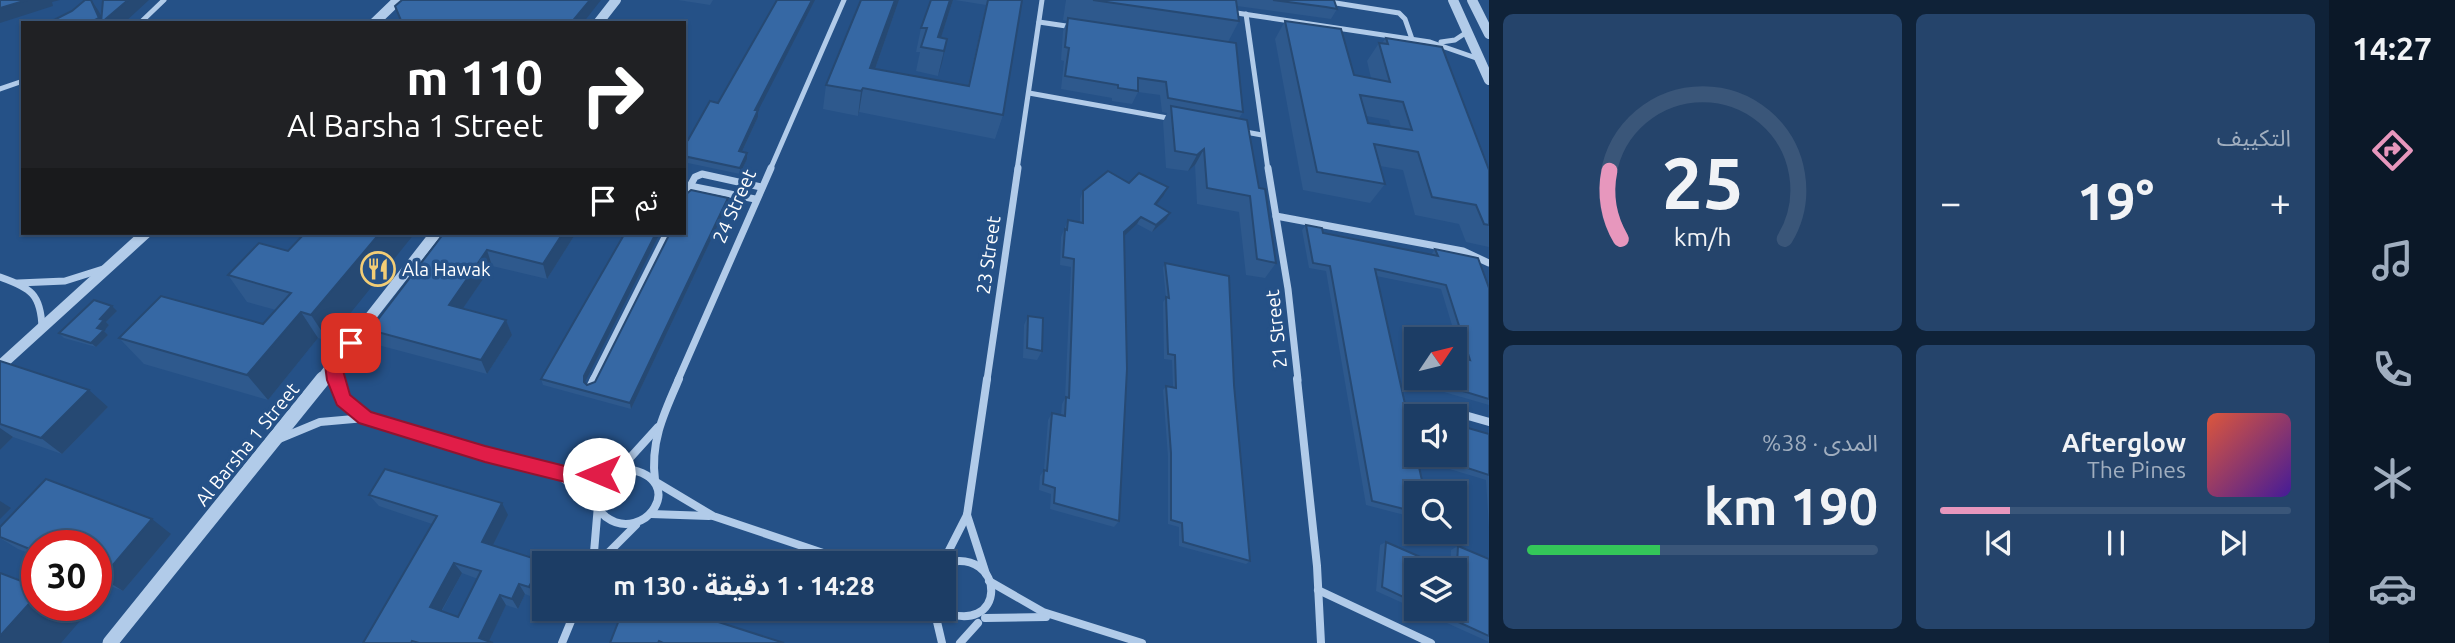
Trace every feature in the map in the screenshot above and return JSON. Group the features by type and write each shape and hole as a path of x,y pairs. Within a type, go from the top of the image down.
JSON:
{"street":[{"path":"141,21 164,0"},
{"path":"376,21 398,0"},
{"path":"600,21 616,0"},
{"name":"24 Street","path":"655,481 652,458 659,427 755,199 844,0"},
{"name":"23 Street","path":"949,551 968,515 1042,0"},
{"path":"1317,0 1398,13 1405,19 1412,39"},
{"path":"1453,0 1489,80"},
{"path":"1472,0 1489,34"},
{"path":"1220,10 1430,42 1479,59"},
{"path":"387,11 388,21"},
{"name":"21 Street","path":"1247,14 1262,135 1288,289 1321,643"},
{"path":"1039,22 1086,29"},
{"path":"1430,42 1455,40 1467,32"},
{"path":"1242,52 1251,53"},
{"path":"0,89 21,82"},
{"path":"1029,93 1184,121"},
{"path":"1237,130 1262,135"},
{"path":"686,193 695,177 706,174 761,187"},
{"path":"690,186 755,199"},
{"path":"1276,216 1463,251 1489,263"},
{"path":"0,366 144,235"},
{"name":"Al Barsha 1 Street","path":"110,643 275,440 434,235"},
{"path":"591,385 666,235"},
{"path":"18,283 65,281 108,267"},
{"path":"0,276 18,283 38,297 41,306 41,329"},
{"path":"334,365 337,387 343,400 365,418"},
{"path":"1467,416 1489,422"},
{"path":"275,440 320,422 365,418 485,454 569,475 635,469 713,516 817,551"},
{"name":"24 Street","path":"616,472 659,427"},
{"path":"550,470 598,503 611,521 625,524 640,522"},
{"path":"596,551 600,488 616,472"},
{"path":"607,551 619,538 651,514 659,499 655,481"},
{"path":"651,514 713,516"},
{"name":"23 Street","path":"968,515 988,580"},
{"path":"956,561 966,562 1012,598 1050,617 1142,643"},
{"path":"960,643 982,619 993,601 988,580"},
{"path":"1318,590 1431,643"},
{"path":"953,621 972,624 982,619 1050,617"},
{"path":"562,643 571,621"},
{"path":"937,621 942,643"}],"building":[{"path":"0,0 27,0 0,8"},
{"path":"85,0 91,0 99,18 93,21 52,21 72,11"},
{"path":"103,0 128,0 103,21 101,21"},
{"path":"402,0 590,0 573,21 401,21 395,6"},
{"path":"777,0 812,0 755,110 758,110 739,151 747,153 740,168 688,157 686,160 686,140 710,101 718,103"},
{"path":"861,0 895,0 870,68 969,86 988,0 1022,0 1003,115 863,88 861,91 826,85"},
{"path":"931,0 950,0 938,37 947,39 944,51 921,47 927,28 921,28"},
{"path":"1093,0 1236,0 1239,21"},
{"path":"1273,0 1334,0 1337,9 1326,7"},
{"path":"1068,18 1236,43 1243,112 1168,98 1166,82 1138,78 1138,91 1065,76 1069,48 1065,47"},
{"path":"1285,21 1341,29 1354,75 1390,82 1379,43 1388,44 1386,38 1442,47 1489,170 1489,225 1484,224 1476,205 1432,197 1418,152 1374,144 1385,184 1317,172","holes":["1360,95 1403,102 1412,130 1368,123"]},
{"path":"1171,106 1247,120 1259,188 1265,189 1276,263 1257,259 1250,196 1207,188 1204,149 1197,155 1175,151"},
{"path":"1108,171 1129,183 1139,173 1168,187 1155,204 1170,213 1156,225 1141,217 1124,232 1127,369 1119,521 1054,503 1055,488 1043,484 1044,470 1047,471 1052,413 1065,416 1066,397 1069,398 1074,259 1063,257 1065,229 1067,230 1068,220 1083,223 1083,191"},
{"path":"691,190 728,198 630,403 541,379 624,235 655,235 584,376 587,385 595,382 669,235 686,235 686,194"},
{"path":"1306,225 1322,228 1323,233 1438,256 1435,249 1478,258 1489,288 1489,399 1459,390 1467,390 1467,359 1470,360 1467,351 1467,327 1459,327 1446,285 1375,269 1405,404 1404,467 1419,467 1422,481 1404,481 1404,509 1372,501 1330,266 1313,263"},
{"path":"303,235 378,235 311,315 301,312 247,375 119,338 161,296 263,324 291,293 228,275 259,243 288,251"},
{"path":"442,235 562,235 543,264 487,250 449,305 506,320 481,360 370,330"},
{"path":"1165,263 1229,276 1234,385 1250,561 1183,542 1182,523 1171,520 1171,453 1166,386 1176,388 1175,355 1168,354 1166,297 1169,298"},
{"path":"94,300 112,306 100,319 104,320 97,328 104,330 91,343 59,333"},
{"path":"1028,316 1043,318 1042,351 1027,348"},
{"path":"0,361 89,390 41,438 0,424"},
{"path":"1467,428 1489,434 1489,475 1464,467 1467,467"},
{"path":"385,469 502,503 482,542 532,558 532,581 529,587 519,584 512,599 500,595 479,638 493,643 363,643 437,516 369,495","holes":["454,563 481,571 458,617 430,607"]},
{"path":"46,479 152,519 112,566 112,530 21,530 21,546 0,537 0,527"},
{"path":"1386,542 1423,558 1404,558 1404,597 1382,587"},
{"path":"1458,546 1489,559 1489,636 1456,621 1467,621 1467,558 1457,558"},
{"path":"0,573 21,581 21,613 0,636"},
{"path":"619,621 715,621 784,643 659,641 610,643"}],"place":[{"name":"Ala Hawak","path":"378,269"}],"route":[{"path":"351,343 334,365 335,380 343,400 365,418 485,454 569,475 599,474"}]}
